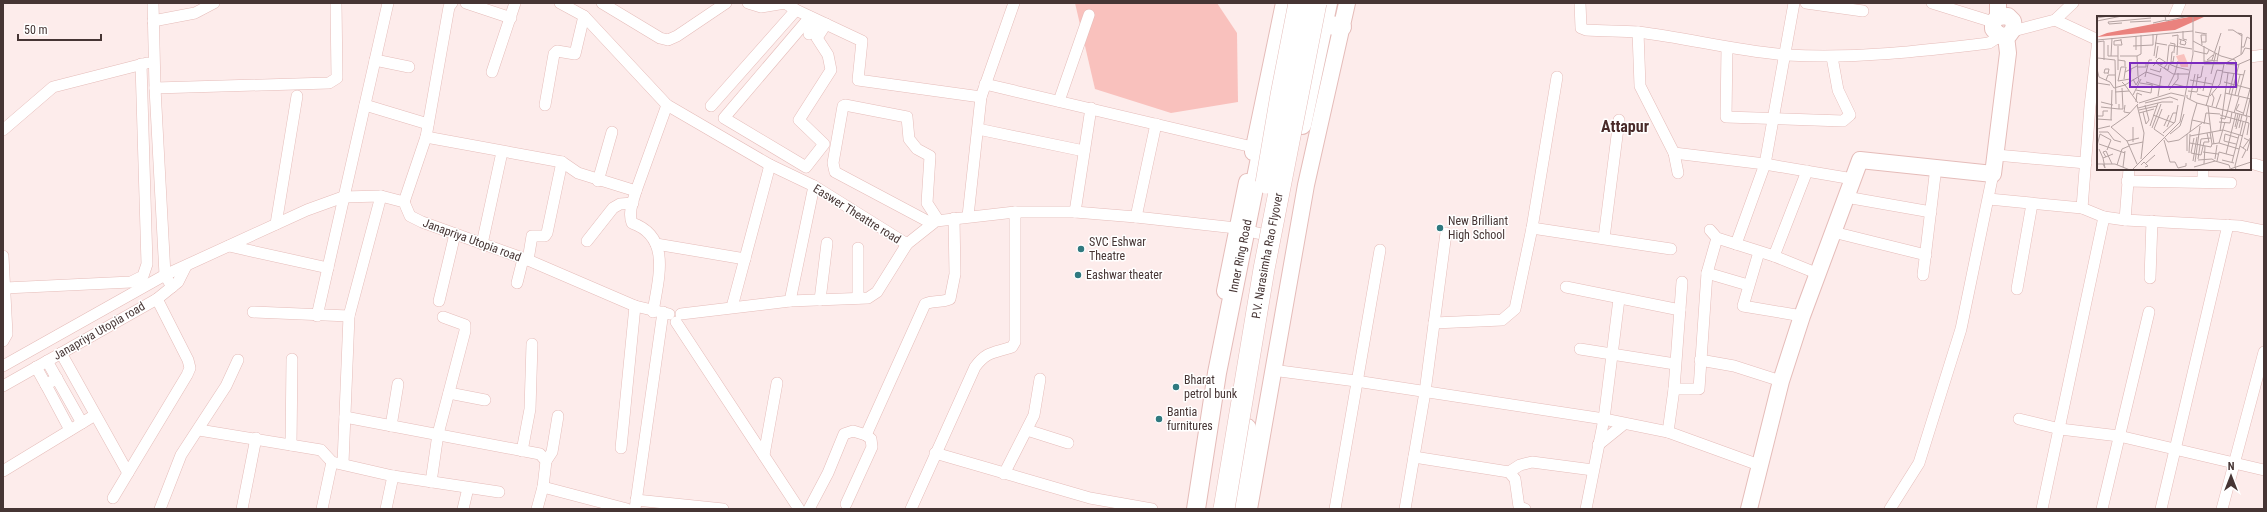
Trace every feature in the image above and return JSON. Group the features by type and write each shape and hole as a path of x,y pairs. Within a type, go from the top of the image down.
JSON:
{"highway":[{"name":"P.V. Narasimha Rao Flyover","path":"1211,509 1280,95 1299,3"},
{"name":"P.V. Narasimha Rao Flyover","path":"1224,509 1264,270 1316,3"}],"main road":[{"name":"Inner Ring Road","path":"1196,509 1241,229 1290,3"},
{"path":"1236,509 1256,368 1279,238 1328,3"},
{"path":"1324,24 1342,27"}],"street":[{"path":"153,3 154,88 165,275 172,287"},
{"path":"153,21 195,14 214,3"},
{"path":"154,88 330,83 337,78 336,3"},
{"path":"317,316 388,3"},
{"path":"404,202 426,137 449,7 452,3"},
{"path":"466,3 511,18"},
{"path":"492,72 515,3"},
{"name":"Easwer Theattre road","path":"560,3 584,16 667,105 770,165 814,186 907,244 935,222"},
{"path":"602,3 660,38 668,40 677,36 726,3"},
{"path":"748,3 761,6 785,3 818,21 862,41 858,80 981,97"},
{"path":"968,216 981,97 1014,3"},
{"path":"985,84 1258,148 1284,3"},
{"path":"1249,509 1272,370 1306,184 1347,3"},
{"path":"1580,3 1581,28 1638,32 1727,48 1786,55 1832,57 1909,52 1989,42 2006,34 2055,20 2073,3"},
{"path":"1736,244 1765,164 1772,120 1786,55 1794,3"},
{"path":"1806,3 1862,11"},
{"path":"2174,16 2180,3"},
{"path":"1890,509 1919,463 1961,329 1989,200 1996,155 2008,53 2006,34 2014,24 2011,18 2005,15 1939,4"},
{"path":"711,106 796,10"},
{"path":"1059,101 1089,15"},
{"path":"545,105 554,54 557,52 575,54 584,16"},
{"path":"2055,20 2097,40"},
{"path":"809,33 828,55 831,70 799,120 824,144 806,167 724,118 809,33 818,21"},
{"path":"809,33 818,21"},
{"path":"1638,32 1640,86 1674,153 1678,173"},
{"path":"1727,48 1726,117 1843,122 1850,115 1838,90 1832,57"},
{"path":"2251,57 2264,55"},
{"path":"2082,208 2094,106 2097,56"},
{"path":"375,60 409,67"},
{"path":"5,130 53,87 154,62"},
{"path":"5,288 131,282 143,276 147,264 141,64"},
{"path":"1434,323 1502,320 1515,309 1532,228 1557,77"},
{"path":"276,224 297,96"},
{"path":"365,105 428,124"},
{"path":"667,105 630,212 632,223 646,230 654,237 669,315 635,505 723,509"},
{"path":"935,222 931,209 927,203 931,161 928,153 918,148 908,139 907,117 845,105 843,106 832,163 835,172 920,216 935,222 968,216 1015,212 1075,212 1136,217 1241,229 1279,238"},
{"path":"1075,212 1091,108"},
{"path":"1604,238 1619,120"},
{"path":"1136,217 1156,124"},
{"path":"978,129 1084,151"},
{"path":"598,181 612,132"},
{"path":"426,137 562,162 578,173 598,181 636,192"},
{"path":"482,244 502,152"},
{"path":"1674,153 1765,164 1853,179"},
{"path":"1996,155 2086,164"},
{"path":"1749,509 1781,381 1816,274 1860,160 1993,174"},
{"path":"517,283 526,260 532,236 545,236 562,162"},
{"path":"732,307 770,165"},
{"path":"1923,275 1936,167"},
{"path":"2125,220 2129,170"},
{"path":"2204,170 2204,182"},
{"path":"1774,256 1807,171"},
{"path":"2128,181 2231,183"},
{"path":"790,301 814,186"},
{"path":"344,463 349,316 381,196"},
{"name":"Janapriya Utopia road","path":"3,366 165,275 276,224 343,198 381,196 404,202 410,216 526,260 635,306 669,315"},
{"path":"1846,197 1931,212"},
{"path":"1989,200 2082,208 2104,217 2125,220 2228,225 2264,231"},
{"path":"587,241 613,208 620,204 633,203"},
{"path":"2017,289 2032,204"},
{"path":"920,216 931,209"},
{"path":"912,509 935,454 975,367 986,355 1012,347 1015,342 1015,212"},
{"path":"2042,509 2104,217"},
{"path":"866,435 925,304 931,301 944,302 950,298 952,294 955,274 954,218"},
{"path":"2150,278 2152,221"},
{"path":"2161,509 2228,225"},
{"path":"1532,228 1671,249"},
{"path":"1833,232 1926,255"},
{"path":"440,301 455,234"},
{"path":"1405,509 1425,392 1446,234"},
{"path":"1674,389 1699,389 1706,273 1713,234 1736,244 1774,256 1816,274"},
{"path":"820,300 827,243"},
{"path":"656,244 745,259"},
{"path":"669,315 790,301 868,298 877,292 907,244"},
{"path":"229,246 328,268"},
{"path":"858,248 858,298"},
{"path":"1335,509 1356,381 1380,250"},
{"path":"1759,252 1743,306 1802,316"},
{"path":"3,256 7,334 3,341"},
{"name":"Janapriya Utopia road","path":"3,386 61,353 159,302 178,282 186,266"},
{"path":"1706,273 1748,285"},
{"path":"1668,432 1674,389 1682,282"},
{"path":"1566,287 1619,299 1680,310"},
{"path":"1586,509 1604,419 1619,299"},
{"path":"113,498 190,368 188,360 159,302"},
{"path":"621,448 635,306"},
{"path":"86,345 147,308"},
{"path":"253,312 317,316 349,316"},
{"path":"2102,509 2149,312"},
{"path":"669,315 799,509"},
{"path":"431,482 438,434 465,325 443,317"},
{"path":"522,451 530,409 532,344"},
{"path":"1580,349 1676,364"},
{"path":"2222,509 2233,462 2264,352"},
{"path":"61,353 128,473"},
{"path":"291,444 292,359"},
{"path":"160,509 181,455 199,430 226,386 238,360"},
{"path":"1700,360 1734,366 1781,381"},
{"path":"47,361 82,423"},
{"path":"36,367 70,430"},
{"path":"1272,370 1356,381 1604,419 1668,432 1759,465"},
{"path":"46,385 74,374"},
{"path":"1004,474 1034,415 1040,379"},
{"path":"764,456 777,383"},
{"path":"391,426 398,384"},
{"path":"449,393 485,400"},
{"path":"3,471 95,415"},
{"path":"537,509 543,487 546,461 552,452 558,416"},
{"path":"345,417 540,454 546,461"},
{"path":"2019,419 2060,429 2119,436 2264,470"},
{"path":"1598,445 1624,424"},
{"path":"199,430 256,438 320,450 332,462 344,463 393,476 499,492"},
{"path":"1027,430 1068,443"},
{"path":"809,509 828,473 844,434 853,431 866,435 871,439 872,447 846,504"},
{"path":"242,509 256,438"},
{"path":"935,454 1090,498 1152,509"},
{"path":"1414,457 1509,472 1515,478 1521,508"},
{"path":"322,509 332,462"},
{"path":"1509,472 1520,465 1532,462 1593,470"},
{"path":"386,509 393,476"},
{"path":"543,487 595,505 628,509"},
{"path":"463,509 468,488"}],"shaded area":[{"path":"1075,3 1217,3 1237,33 1238,102 1171,113 1095,89"}],"place":[{"name":"New Brilliant High School","path":"1440,228"},
{"name":"SVC Eshwar Theatre","path":"1081,249"},
{"name":"Eashwar theater","path":"1078,275"},
{"name":"Bharat petrol bunk","path":"1176,387"},
{"name":"Bantia furnitures","path":"1159,419"}],"district":[{"name":"Attapur","path":"1625,126"}]}
